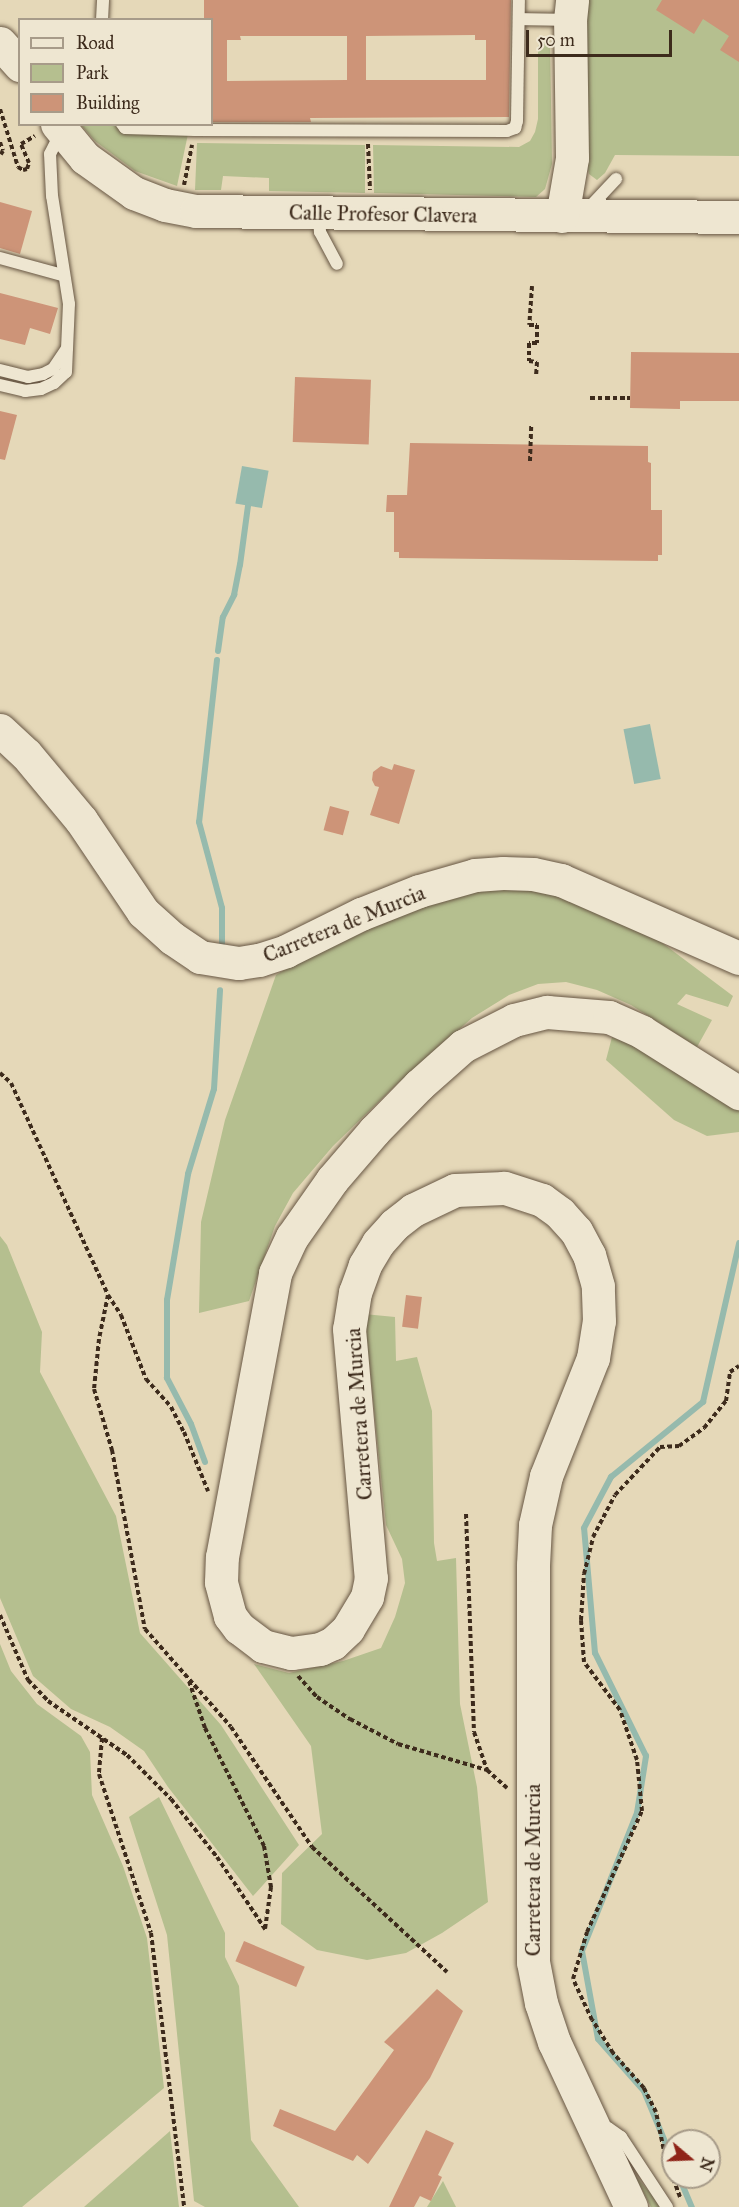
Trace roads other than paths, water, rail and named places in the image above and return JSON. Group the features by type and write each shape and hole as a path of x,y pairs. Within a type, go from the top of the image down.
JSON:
{"main road":[{"path":"571,10 572,216"},
{"path":"0,43 18,63"},
{"name":"Calle Profesor Clavera","path":"52,130 106,176 134,193 165,205 196,211 739,217"},
{"name":"Carretera de Murcia","path":"0,730 26,754 81,820 143,912 172,938 200,957 239,963 259,960 286,951 362,914 419,891 475,875 503,873 533,874 561,880 739,958"},
{"name":"Carretera de Murcia","path":"631,2207 554,2042 541,2004 533,1962 532,1565 535,1525 546,1476 593,1358 599,1321 598,1286 589,1255 576,1231 560,1213 542,1200 504,1188 455,1190 413,1210 394,1225 378,1243 365,1265 355,1292 349,1329 371,1578 367,1597 359,1614 333,1643 320,1649 291,1653 263,1646 239,1628 224,1600 221,1582 222,1557 276,1273 292,1237 332,1180 419,1085 463,1046 514,1020 547,1012 609,1017 642,1032 739,1093"}],"lane":[{"path":"102,18 103,0"},
{"path":"124,126 125,128 195,130 507,131 514,128 517,121 519,0"},
{"path":"519,19 571,10"},
{"path":"0,385 25,391 41,389 54,383 66,372 69,304 62,274 52,196 50,154 52,130"},
{"path":"572,216 616,179"},
{"path":"319,212 320,232 337,264"},
{"path":"0,258 62,274"},
{"path":"0,370 28,377 43,374 53,369 68,347"},
{"path":"596,2132 608,2128 621,2137 667,2207"}],"water":[{"path":"242,466 269,471 262,508 235,503"},
{"path":"650,724 661,779 634,784 623,729"}],"waterway":[{"path":"218,651 223,617 234,595 248,506"},
{"path":"217,660 199,822 222,908 222,946"},
{"path":"205,1462 191,1424 167,1378 167,1300 188,1174 214,1089 220,990"},
{"path":"661,2132 644,2091 598,2039 582,1951 637,1813 646,1756 595,1653 584,1528 611,1477 703,1402 739,1243"},
{"path":"684,2189 692,2207"}]}
